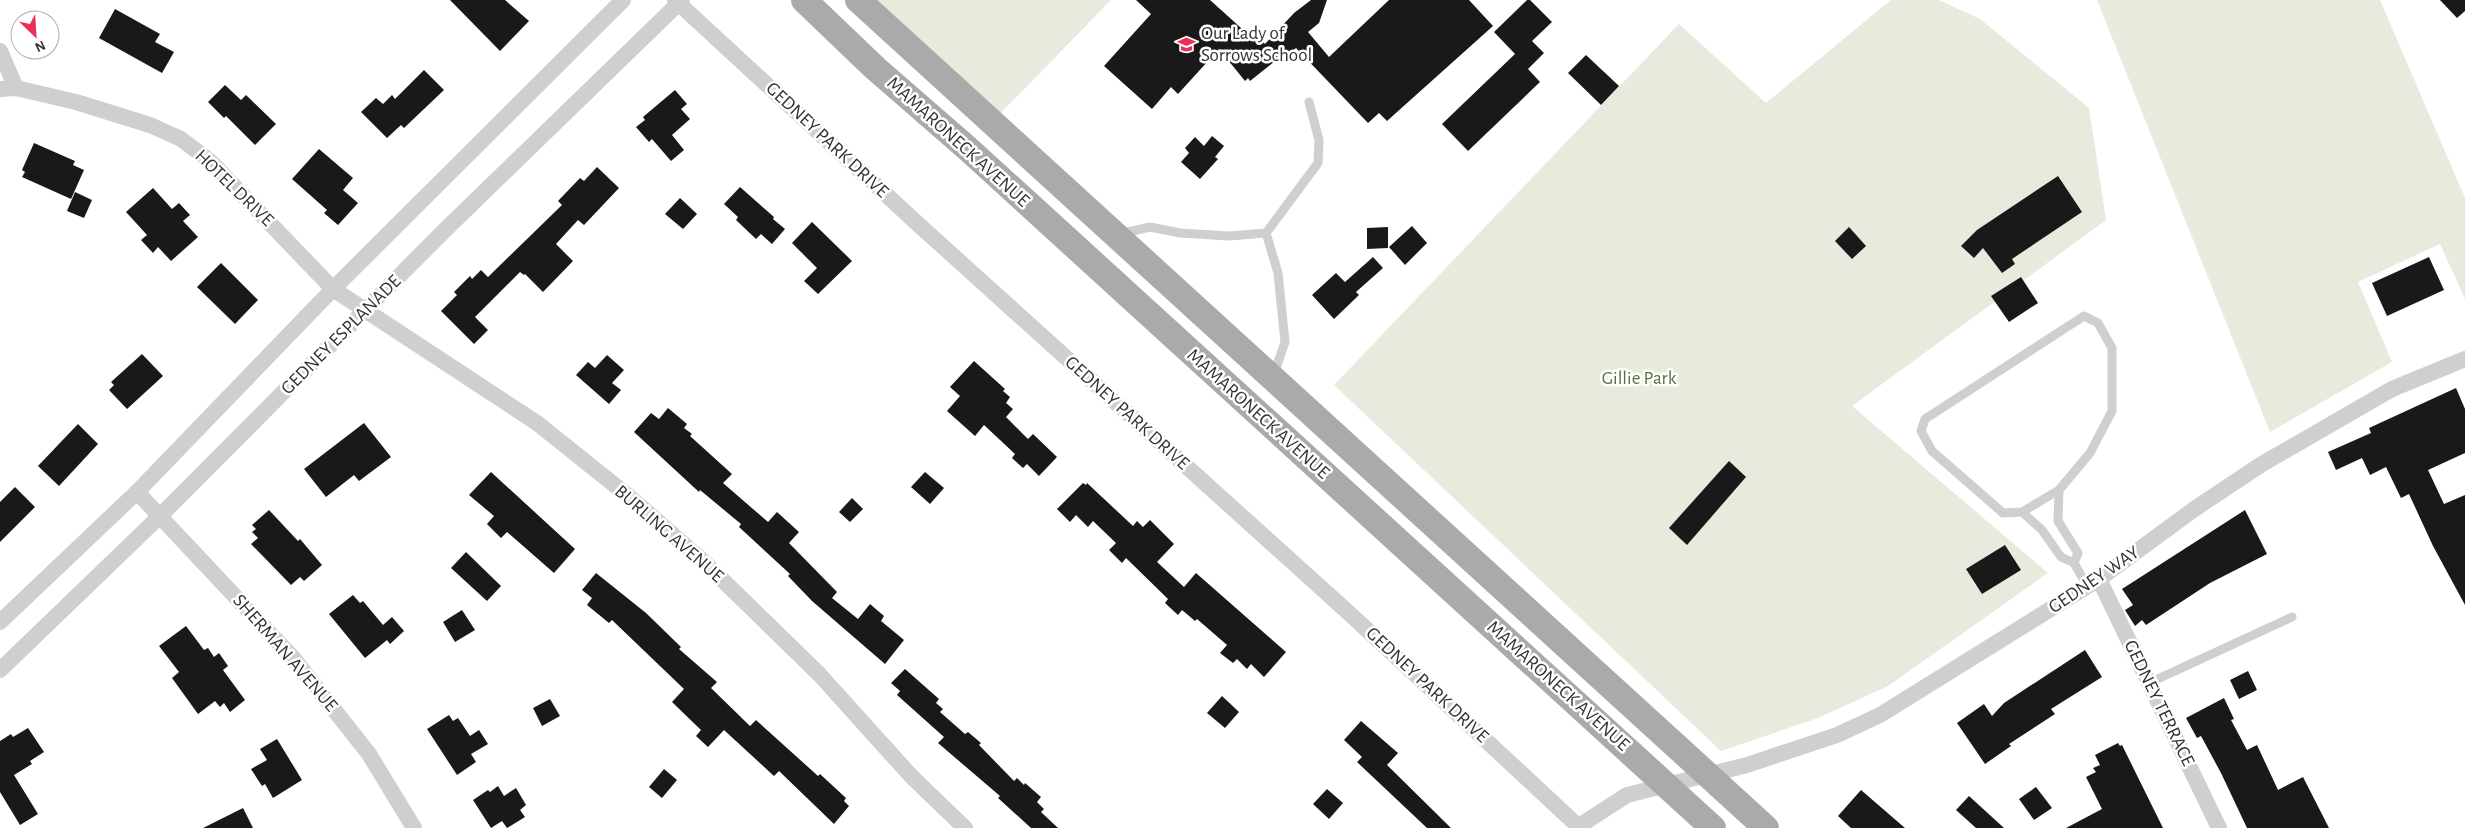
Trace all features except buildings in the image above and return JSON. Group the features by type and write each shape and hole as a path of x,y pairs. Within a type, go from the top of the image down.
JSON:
{"main road":[{"name":"MAMARONECK AVENUE","path":"804,0 875,68 967,148 1713,828"},
{"name":"MAMARONECK AVENUE","path":"858,0 1766,828"}],"street":[{"name":"GEDNEY ESPLANADE","path":"0,622 138,492 333,289 623,0"},
{"name":"GEDNEY ESPLANADE","path":"0,670 160,516 366,309 678,1"},
{"name":"GEDNEY PARK DRIVE","path":"678,1 919,225 1350,614 1577,827"},
{"path":"0,51 8,88"},
{"name":"HOTEL DRIVE","path":"8,88 76,102 150,125 181,139 210,161 333,289"},
{"name":"BURLING AVENUE","path":"333,289 536,423 632,500 702,561 819,674 911,776 965,828"},
{"name":"GEDNEY WAY","path":"1577,827 1627,795 1710,775 1838,735 1880,715 2093,582 2193,510 2262,464 2392,389 2465,359"},
{"name":"SHERMAN AVENUE","path":"138,492 294,659 369,754 414,828"},
{"name":"GEDNEY TERRACE","path":"2093,582 2149,683 2218,828"}],"lane":[{"path":"1114,235 1150,228 1180,233 1229,236 1266,233 1318,163 1319,140 1308,102"},
{"path":"1266,233 1278,273 1285,342 1272,379"},
{"path":"2084,316 2098,323 2112,348 2112,411 2090,453 2059,490 2022,512 2003,513 1932,451 1920,431 1925,419 2084,316"},
{"path":"2059,490 2058,521 2078,553 2074,563"},
{"path":"2022,512 2042,530 2060,557 2074,563 2093,582"},
{"path":"2149,683 2292,617"}],"green space":[{"path":"859,0 1111,0 991,123"},
{"name":"Gillie Park","path":"1891,0 1939,0 1980,19 2089,108 2106,220 1852,406 2048,573 1888,686 1818,718 1721,751 1334,385 1679,24 1766,103"},
{"path":"2097,0 2380,0 2465,198 2465,299 2440,244 2358,282 2392,362 2270,432"}],"place":[{"name":"Our Lady of Sorrows School","path":"1187,44"}]}
